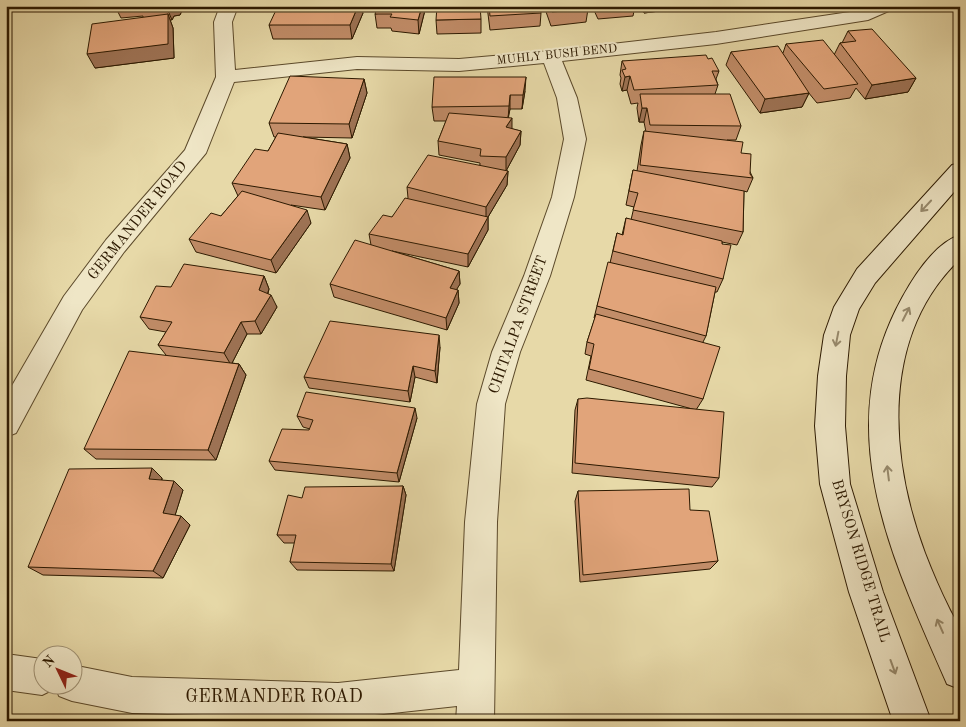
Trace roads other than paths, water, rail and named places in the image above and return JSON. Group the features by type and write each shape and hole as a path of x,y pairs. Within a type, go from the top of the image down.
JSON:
{"street":[{"name":"GERMANDER ROAD","path":"6,424 73,303 116,246 195,152 226,77 223,22 229,6"},
{"name":"MUHLY BUSH BEND","path":"226,77 357,64 459,65 551,57 716,38 858,17 868,15 885,6"},
{"name":"CHITALPA STREET","path":"475,703 481,522 491,404 506,352 537,276 563,197 575,139 567,98 551,57"},
{"name":"BRYSON RIDGE TRAIL","path":"912,721 866,592 835,484 830,426 832,376 837,335 847,307 861,284 914,220 960,170"},
{"path":"960,244 942,258 919,287 900,326 883,404 888,474 896,515 911,560 960,671"},
{"path":"6,672 32,676"},
{"name":"GERMANDER ROAD","path":"82,685 132,695 475,703"}]}
